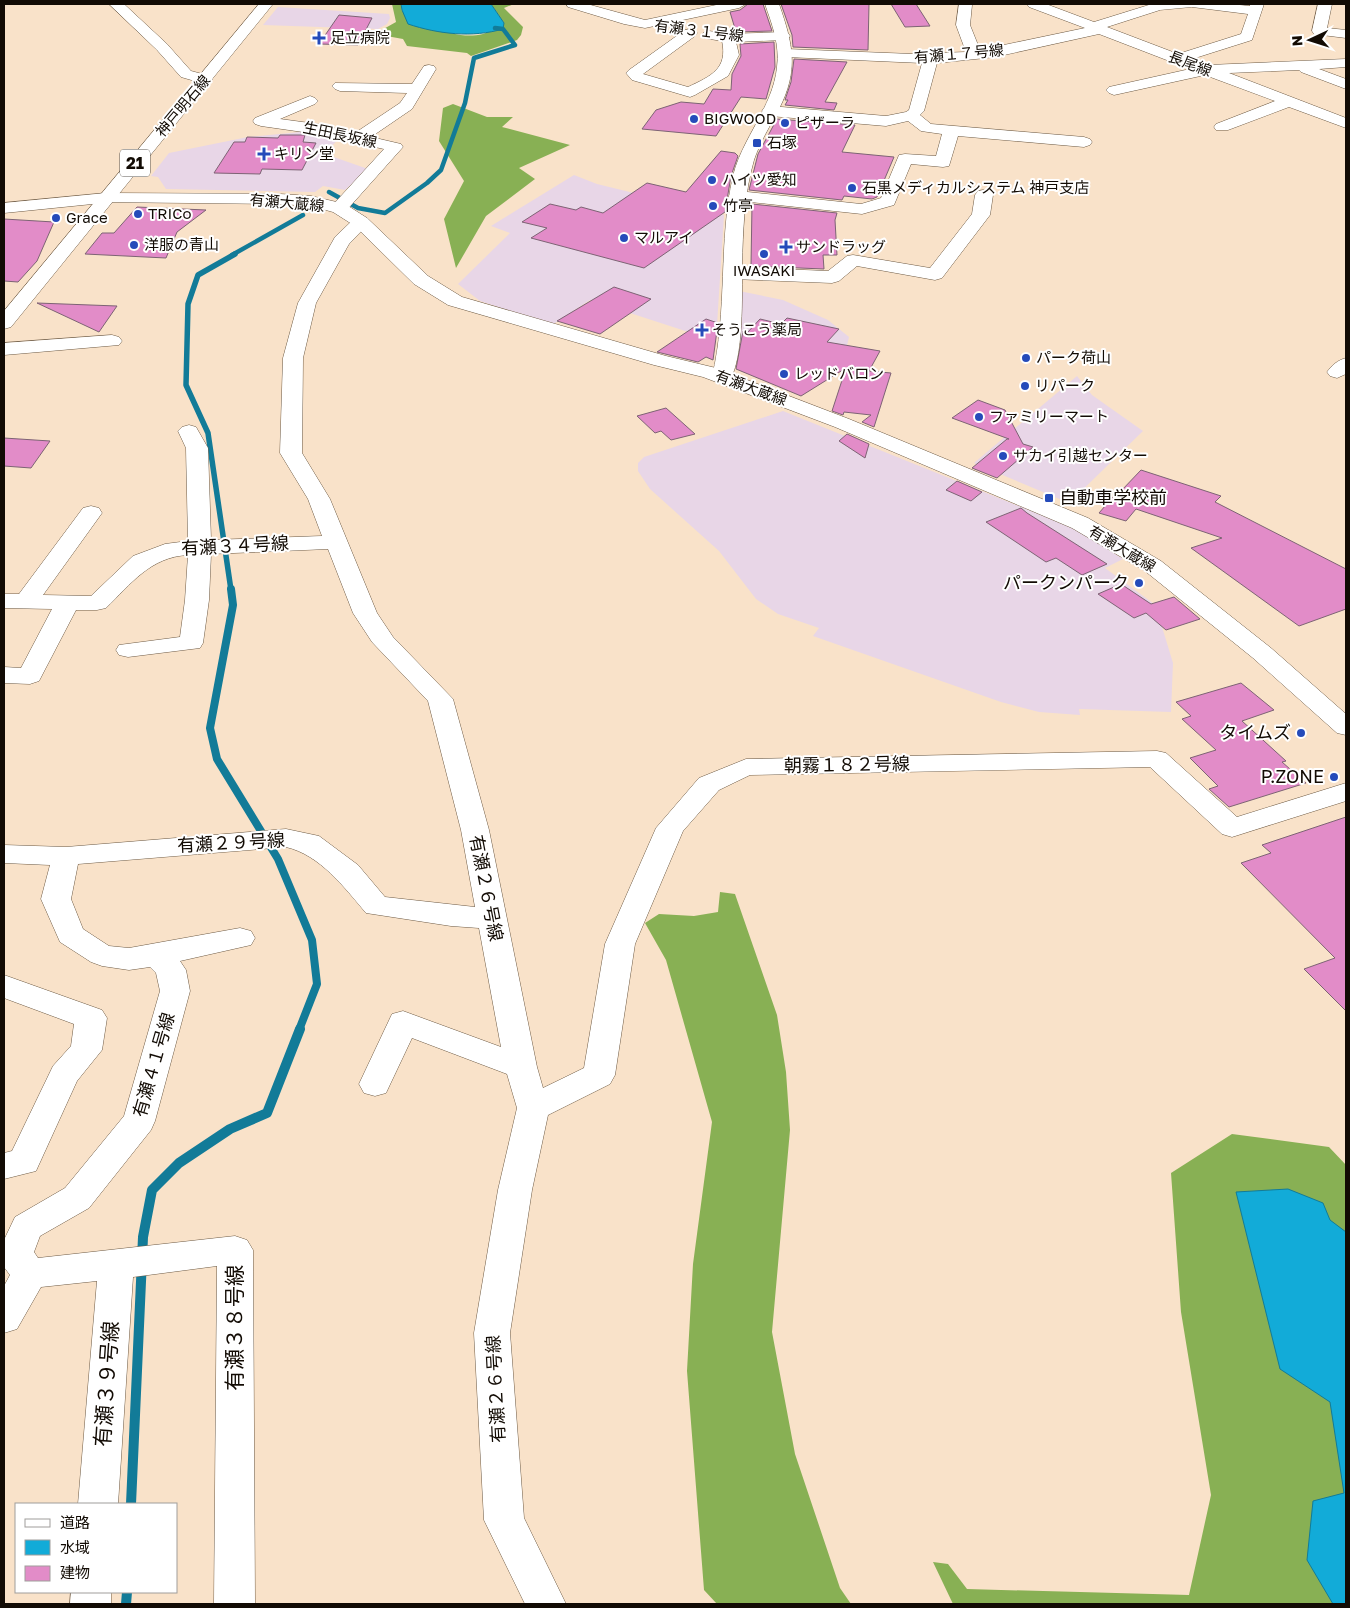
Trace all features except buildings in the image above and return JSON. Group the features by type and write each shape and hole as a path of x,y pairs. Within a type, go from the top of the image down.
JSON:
{"street":[{"path":"116,4 162,47 186,74 205,80"},
{"name":"神戸明石線","path":"4,323 266,4"},
{"name":"有瀬３１号線","path":"573,4 629,21 690,33 784,45"},
{"path":"645,24 738,4"},
{"path":"722,377 725,364 738,196 750,149 780,89 785,69 784,45 772,4"},
{"name":"長尾線","path":"1037,4 1346,123"},
{"name":"有瀬１７号線","path":"784,45 937,58 975,55 1032,45 1100,29 1100,23 1159,6 1189,4"},
{"path":"1176,59 1247,37 1257,7 1195,4"},
{"path":"1114,90 1206,70 1346,62 1346,34 1319,31 1325,4"},
{"path":"965,5 961,18 962,28 975,55"},
{"path":"946,28 962,28"},
{"path":"690,33 634,73 637,78 690,92 723,73 732,55 728,38"},
{"path":"770,111 886,121 911,116 916,111 944,43"},
{"path":"1298,66 1346,84"},
{"path":"357,139 406,106 428,69"},
{"path":"343,81 417,89"},
{"name":"生田長坂線","path":"310,101 262,121 317,130 395,147 350,215"},
{"path":"1222,127 1290,101"},
{"path":"911,116 927,128 1084,142"},
{"path":"738,196 862,209 888,201 906,159 943,162 951,130"},
{"path":"733,273 832,277 853,260 935,274 981,215 984,195"},
{"name":"有瀬大蔵線","path":"4,208 106,198 280,199 311,202 350,215 421,280 436,291 456,301 722,377 842,422 1080,523 1153,566 1262,653 1324,710 1346,726"},
{"name":"有瀬２６号線","path":"350,215 341,241 307,304 293,358 291,453 319,499 365,613 384,642 440,699 475,830 521,1067 533,1108 515,1190 492,1333 504,1520 546,1604"},
{"path":"4,349 112,341"},
{"path":"128,650 191,643 205,548 197,448 189,431"},
{"path":"15,601 91,513"},
{"name":"有瀬３４号線","path":"15,601 97,603 141,561 173,549 336,542"},
{"path":"4,675 30,676 68,602"},
{"name":"朝霧１８２号線","path":"533,1108 599,1075 620,944 670,828 709,784 746,767 1156,759 1232,828 1346,792"},
{"name":"有瀬２９号線","path":"4,854 66,856 286,838 309,843 348,872 376,906 451,916 491,918"},
{"path":"66,856 56,899 71,935 102,955 129,959 240,938"},
{"name":"有瀬４１号線","path":"30,1274 15,1255 27,1227 77,1198 139,1122 175,991 171,970 157,955"},
{"path":"4,986 91,1018 86,1050 64,1075 24,1162 4,1166"},
{"path":"375,1084 403,1022 521,1067"},
{"name":"有瀬３８号線","path":"30,1274 235,1250 235,1604"},
{"name":"有瀬３９号線","path":"98,1503 118,1264"},
{"path":"4,1318 30,1274"}],"shaded area":[{"path":"278,7 389,14 390,18 387,24 378,29 263,25"},
{"path":"300,132 338,140 328,149 328,155 368,169 345,190 323,186 315,192 166,189 158,177 151,176 169,153 248,137"},
{"path":"574,175 597,184 724,215 716,341 590,300 552,325 480,301 458,284 510,233 491,226"},
{"path":"739,291 783,300 828,320 849,337 843,363 737,340"},
{"path":"1077,376 1092,395 1143,431 1069,503 974,463"},
{"path":"783,411 1076,529 1123,559 1105,568 1165,612 1159,617 1173,663 1171,712 1079,709 1080,715 1039,712 1001,702 813,636 819,628 778,614 756,599 719,551 650,489 638,471 638,463 644,457"}],"green space":[{"path":"392,4 401,4 402,11 441,30 472,36 486,33 504,23 491,4 514,4 504,8 523,27 521,35 517,40 471,56 467,53 407,46 403,39 381,35 380,31 396,22"},
{"path":"453,104 487,117 513,117 502,127 570,145 519,168 535,179 486,216 456,268 444,219 464,181 439,141 443,108"},
{"path":"720,892 735,894 777,1015 786,1072 790,1130 772,1332 795,1454 840,1588 851,1604 717,1604 704,1590 687,1371 693,1264 712,1122 666,960 645,923 659,914 694,916 718,912"},
{"path":"1232,1134 1329,1147 1346,1165 1346,1604 953,1604 933,1562 948,1564 967,1589 1189,1595 1211,1495 1181,1312 1171,1173"}],"water":[{"path":"401,4 491,4 504,23 503,29 467,34 431,30 408,24"},
{"path":"1288,1189 1323,1203 1330,1220 1346,1232 1346,1604 1333,1604 1307,1560 1313,1501 1344,1493 1330,1402 1280,1369 1236,1192"}],"waterway":[{"path":"329,192 358,208 385,213 427,183 441,170 465,103 474,58 515,45 503,29 495,28"},
{"path":"232,255 303,215"},
{"path":"231,590 208,433 186,385 188,304 198,275 235,254"},
{"path":"231,589 233,605 210,728 217,759 278,859 312,940 317,984 299,1030"},
{"path":"131,1503 143,1237 152,1190 179,1163 230,1129 267,1113 300,1029"},
{"path":"126,1604 127,1593"}],"place":[{"name":"足立病院","path":"319,38"},
{"name":"BIGWOOD","path":"694,119"},
{"name":"ピザーラ","path":"785,123"},
{"name":"石塚","path":"757,143"},
{"name":"キリン堂","path":"264,154"},
{"name":"ハイツ愛知","path":"712,180"},
{"name":"石黒メディカルシステム 神戸支店","path":"852,188"},
{"name":"竹亭","path":"713,206"},
{"name":"TRICo","path":"138,214"},
{"name":"Grace","path":"56,218"},
{"name":"マルアイ","path":"624,238"},
{"name":"洋服の青山","path":"134,245"},
{"name":"サンドラッグ","path":"786,247"},
{"name":"IWASAKI","path":"764,254"},
{"name":"そうこう薬局","path":"702,330"},
{"name":"パーク荷山","path":"1026,358"},
{"name":"レッドバロン","path":"784,374"},
{"name":"リパーク","path":"1025,386"},
{"name":"ファミリーマート","path":"979,417"},
{"name":"サカイ引越センター","path":"1003,456"},
{"name":"自動車学校前","path":"1049,498"},
{"name":"パークンパーク","path":"1139,583"},
{"name":"タイムズ","path":"1301,733"},
{"name":"P.ZONE","path":"1334,777"}]}
